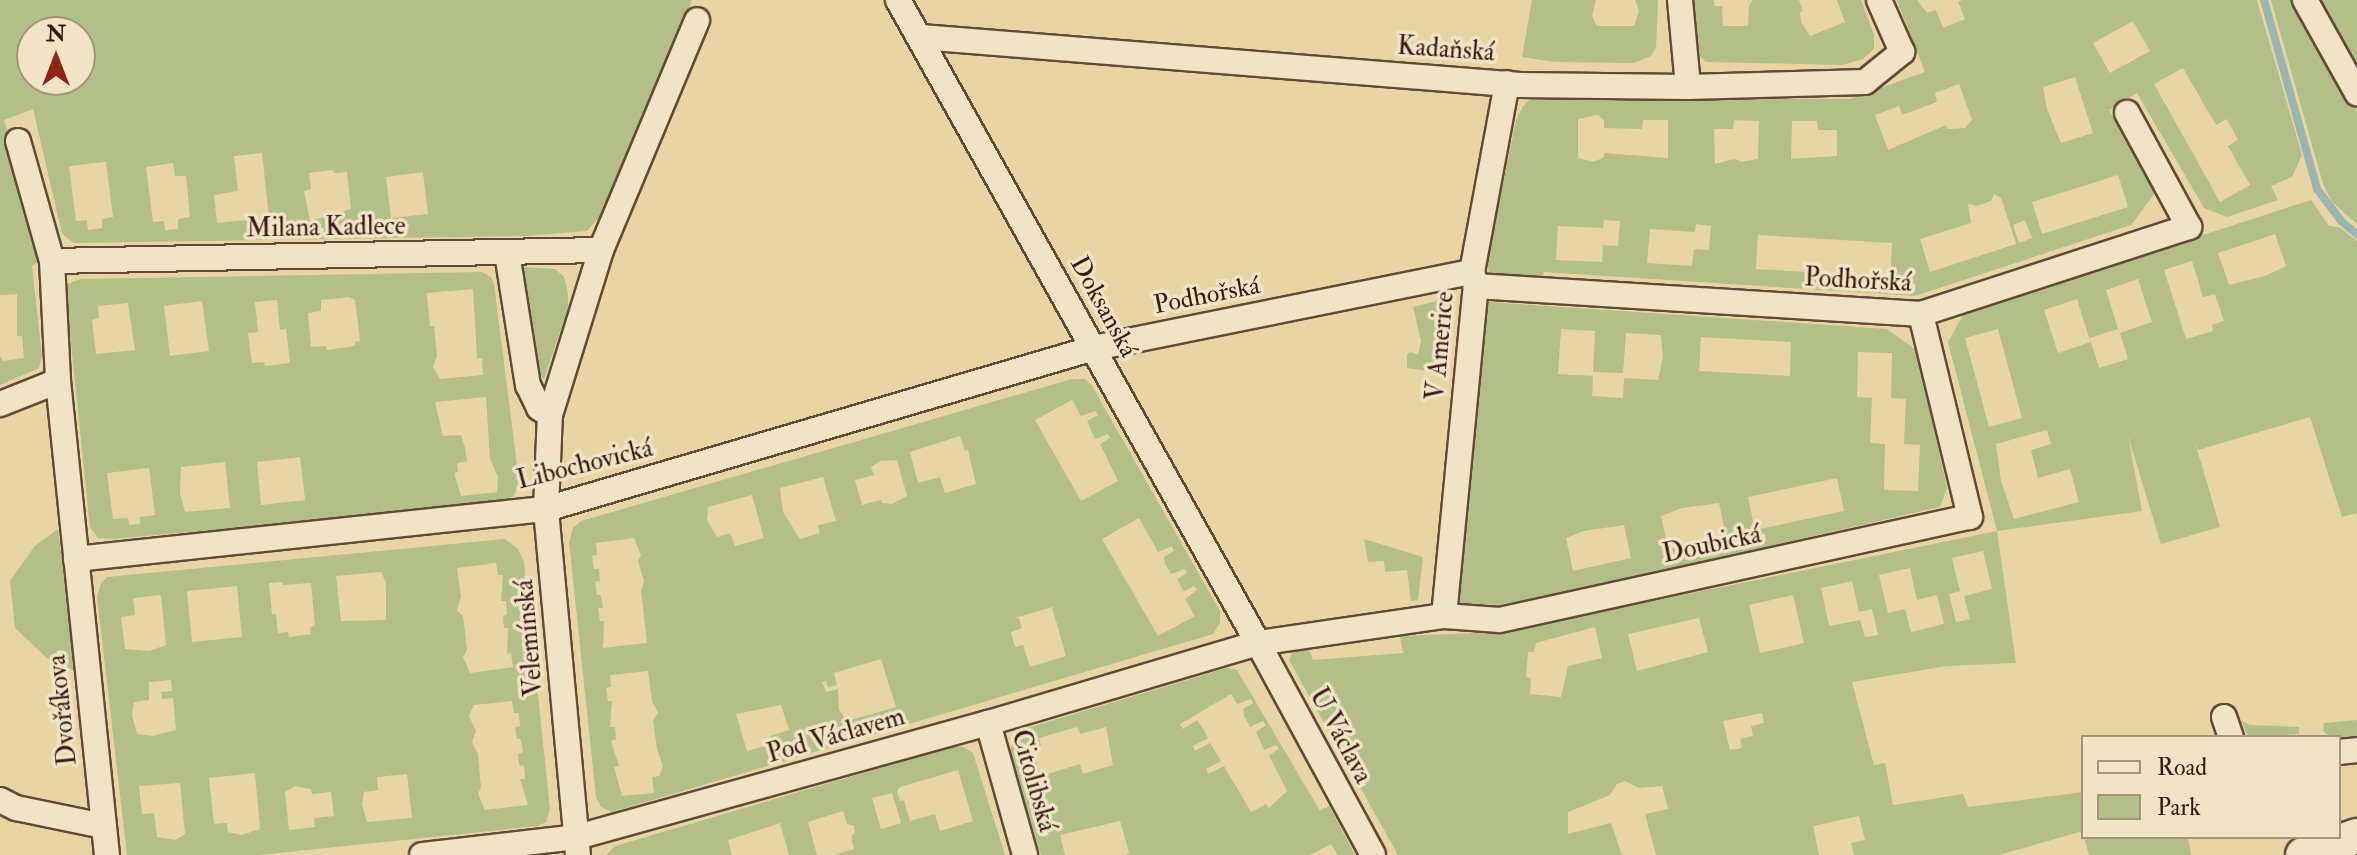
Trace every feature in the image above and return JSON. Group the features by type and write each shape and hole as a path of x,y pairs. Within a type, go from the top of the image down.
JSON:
{"street":[{"name":"Doksanská","path":"898,0 1258,643"},
{"path":"1680,0 1688,87"},
{"name":"Kadaňská","path":"921,37 1507,83 1688,87 1865,82 1902,52 1879,0"},
{"path":"2305,0 2357,93"},
{"name":"Velemínská","path":"577,846 546,509 550,415 601,250 697,20"},
{"name":"V Americe","path":"1444,616 1474,279 1507,83"},
{"name":"Podhořská","path":"1094,348 1474,279 1921,314 2189,227 2127,113"},
{"name":"Dvořákova","path":"18,141 52,261 58,381 107,855"},
{"name":"Milana Kadlece","path":"52,261 601,250"},
{"path":"507,253 528,385 539,408 550,415"},
{"name":"Doubická","path":"1258,643 1444,616 1500,620 1970,517 1921,314"},
{"name":"Libochovická","path":"76,559 546,509 1094,348"},
{"path":"0,404 58,381"},
{"name":"Pod Václavem","path":"422,855 577,846 1258,643"},
{"name":"U Václava","path":"1258,643 1373,855"},
{"name":"Citolibská","path":"988,723 1025,855"},
{"path":"0,800 16,808 103,826"},
{"path":"2304,855 2357,836"}],"green space":[{"path":"0,0 692,0 627,186 587,231 525,236 74,243 62,234 33,109 4,120 48,254 32,266 42,356 39,368 0,385 0,356 3,361 24,358 22,336 17,336 17,294 0,295","holes":["262,153 269,218 217,223 214,195 238,191 234,156","106,162 113,217 102,219 102,228 88,230 87,220 76,221 69,166","173,163 175,176 186,176 190,217 178,219 178,229 165,230 164,221 153,222 146,167","333,170 334,173 347,172 351,209 310,221 304,191 311,189 309,173","423,172 428,214 391,218 386,177"]},
{"path":"1532,0 1596,0 1592,16 1597,26 1634,26 1639,11 1635,0 1658,0 1656,48 1651,56 1634,63 1554,62 1522,57"},
{"path":"1691,0 1714,0 1714,6 1722,6 1723,26 1748,26 1749,6 1753,0 1799,0 1803,11 1800,12 1801,22 1810,36 1845,22 1837,0 1861,0 1874,35 1874,49 1863,59 1843,65 1706,62 1694,50"},
{"path":"1897,0 1917,0 1927,13 1936,10 1943,28 1965,19 1958,2 1962,0 2257,0 2302,155 2292,177 2271,186 2278,200 2227,217 2204,208 2137,93 2109,110 2155,193 2131,225 1915,296 1544,272 1542,279 1494,277 1489,272 1487,262 1516,120 1523,106 1533,97 1850,99 1925,72","holes":["2133,21 2150,51 2110,73 2093,43","2183,68 2216,125 2227,119 2238,140 2228,146 2250,185 2220,202 2154,84","2075,77 2093,133 2061,143 2047,109 2043,87","1959,84 1972,120 1965,128 1948,129 1946,125 1888,150 1875,115 1899,106 1902,115 1937,102 1935,93","1598,115 1604,120 1604,128 1642,129 1643,120 1668,120 1668,158 1604,153 1604,157 1594,162 1578,158 1578,119","1734,120 1759,121 1758,159 1742,162 1734,159 1715,164 1714,129 1733,129","1792,121 1817,121 1818,130 1837,130 1837,156 1791,159","2118,175 2128,207 2042,234 2032,202","1994,194 2001,198 2016,244 1930,272 1920,239 1971,223 1968,204 1977,206 1991,201","1604,220 1620,221 1618,246 1603,245 1602,262 1556,260 1558,226 1603,228","2025,220 2032,238 2019,243 2013,225","1696,224 1711,226 1709,250 1694,249 1692,266 1647,263 1650,229 1695,232","1758,235 1892,243 1890,277 1756,269"]},
{"path":"2271,0 2296,0 2357,112 2357,224 2332,202 2323,184"},
{"path":"2318,0 2357,0 2357,70"},
{"path":"2311,200 2329,226 2339,227 2357,241 2357,513 2342,517 2310,417 2198,450 2194,439 2220,527 2161,544 2128,436 2142,511 1997,531 1948,342 1965,312","holes":["2275,234 2286,266 2265,276 2229,285 2218,253","2192,261 2203,297 2215,294 2224,321 2212,325 2213,331 2186,339 2164,270","2138,279 2152,322 2120,333 2128,359 2099,368 2091,342 2058,353 2044,310 2077,299 2089,338 2118,329 2106,290","1998,329 2022,418 1989,427 1965,338","2047,430 2051,444 2031,450 2038,478 2070,469 2079,502 2014,519 2001,481 1996,444"]},
{"path":"523,267 555,269 564,277 568,293 568,308 544,379 537,372"},
{"path":"482,272 491,277 494,284 519,481 514,496 497,504 98,538 90,527 66,295 68,284 81,279","holes":["473,289 477,358 482,358 483,375 440,379 433,367 437,356 434,326 430,326 427,293","349,297 355,300 360,341 355,342 355,346 327,350 326,346 311,347 308,313 321,311 321,300","277,300 280,330 286,329 290,363 265,366 264,362 252,363 248,333 258,332 255,302","202,301 209,351 170,356 164,306","128,303 135,350 96,354 92,320 99,318 98,306","486,397 490,459 498,477 497,492 461,496 454,473 458,472 457,463 467,461 465,448 461,435 443,436 435,402","300,457 305,500 261,505 257,462","225,462 230,508 185,512 180,493 181,467","149,468 155,515 140,517 140,524 129,525 128,518 113,519 107,473"]},
{"path":"1454,297 1444,373 1407,368 1407,355 1410,352 1418,355 1421,341 1413,307"},
{"path":"1488,302 1887,329 1916,350 1947,488 1940,507 1512,605 1457,604 1452,596","holes":["1561,329 1595,331 1593,372 1623,373 1626,333 1661,335 1663,357 1658,380 1624,378 1623,398 1592,396 1593,376 1558,374","1701,337 1791,342 1790,376 1699,371","1858,352 1892,353 1891,398 1906,399 1904,444 1920,445 1918,491 1884,490 1885,444 1870,443 1872,398 1857,397","1837,478 1844,511 1755,530 1748,497","1719,503 1726,536 1668,549 1661,516 1682,508","1624,525 1631,558 1573,571 1566,538 1584,531"]},
{"path":"1072,379 1085,379 1092,386 1220,611 1220,623 1213,634 612,812 601,807 596,797 569,542 573,528 581,521","holes":["1072,400 1081,416 1095,411 1098,415 1087,421 1095,439 1108,434 1110,438 1100,444 1118,481 1081,501 1035,420","960,436 965,451 968,450 976,484 945,493 940,477 918,483 910,452","897,460 907,496 892,504 882,503 881,500 862,505 855,480 874,475 871,467 880,461","823,477 836,521 818,525 820,533 800,539 783,512 780,488","752,495 764,538 735,546 730,533 717,537 707,520 708,507","1139,518 1158,552 1172,546 1174,551 1164,557 1165,564 1171,574 1185,569 1187,573 1177,579 1184,591 1194,586 1197,590 1185,599 1195,616 1158,636 1102,539","634,538 641,555 638,561 644,581 641,591 647,643 603,648 604,621 600,621 598,608 603,608 595,582 600,581 599,569 594,569 592,556 597,555 596,543","1052,607 1066,656 1030,667 1023,645 1015,647 1011,632 1022,628 1019,618 1015,618","881,659 896,707 847,721 839,710 838,689 826,692 822,682 826,681 828,687 837,685 834,673","648,671 652,701 658,713 653,720 663,766 659,776 652,777 654,793 622,796 614,767 619,766 611,741 616,739 615,727 610,727 612,701 608,701 606,688 611,687 610,675","781,705 789,730 770,736 772,744 747,751 736,714"]},
{"path":"58,529 75,671 49,660 15,628 10,581 35,546"},
{"path":"1997,531 2016,663 1946,666 1852,682 1874,765 1885,763 1893,805 1963,794 1968,807 2081,792 2081,832 1999,855 1854,855 1851,843 1865,840 1859,816 1813,826 1819,855 1656,855 1645,814 1668,809 1662,786 1639,788 1625,781 1617,784 1610,795 1568,812 1568,834 1611,823 1622,855 1398,855 1289,660 1296,643 1306,643 1313,660 1403,653 1400,636 1501,632","holes":["1983,551 1992,589 1964,596 1970,619 1956,622 1949,594 1960,591 1952,558","1910,568 1917,600 1937,595 1944,624 1911,632 1905,609 1888,613 1879,575","1852,581 1859,612 1872,609 1878,635 1865,637 1860,620 1829,626 1821,588","1793,595 1804,643 1760,653 1749,605","1699,618 1708,652 1637,671 1628,634","1595,627 1602,658 1568,666 1561,697 1530,694 1531,678 1526,677 1528,652 1534,652 1536,643","1762,713 1764,723 1751,726 1753,736 1740,739 1742,748 1730,750 1723,721"]},
{"path":"505,539 518,549 524,562 550,809 546,822 538,826 259,855 127,855 97,597 101,583 107,577","holes":["496,563 498,575 503,575 501,601 506,601 504,628 508,628 507,654 511,653 513,667 470,673 463,657 467,650 463,616 457,610 461,597 457,568","381,572 386,582 386,620 341,621 336,576","269,583 311,583 315,626 310,627 311,634 289,637 288,632 278,633 276,614 272,614","237,586 242,637 192,642 187,591","161,595 166,645 149,651 125,649 121,617 135,615 133,598","171,680 172,691 161,692 162,699 173,698 176,730 152,736 137,734 132,715 134,702 149,700 149,682","512,701 514,713 519,713 520,726 515,727 517,739 521,739 523,752 518,754 519,765 524,766 525,779 520,779 528,805 485,810 478,794 481,787 478,754 472,742 476,731 469,716 474,705","255,773 260,829 242,835 228,832 227,823 214,824 209,778","407,774 412,818 367,822 362,804 364,792 378,790 377,777","180,783 185,834 175,840 157,837 154,813 142,814 139,786","295,786 311,789 312,794 331,792 334,816 314,818 315,827 289,830 285,792"]},
{"path":"1364,539 1423,557 1418,600 1411,601 1407,570 1385,572 1384,561 1368,562"},
{"path":"1227,668 1237,670 1320,811 1329,806 1355,855 1338,855 1331,844 1310,855 1126,855 1129,852 1120,821 1060,835 1065,855 1041,855 1010,754 1014,732","holes":["1231,694 1237,704 1251,699 1253,703 1243,709 1244,716 1250,727 1263,721 1266,725 1256,732 1264,750 1276,745 1279,749 1269,755 1287,791 1269,808 1266,804 1251,812 1224,766 1208,774 1206,769 1221,761 1210,743 1195,751 1193,746 1208,738 1202,727 1197,720 1183,729 1180,724","1077,727 1080,734 1106,727 1113,765 1083,774 1080,764 1041,776 1032,749 1041,746 1039,738"]},
{"path":"2241,720 2250,725 2299,727 2299,734 2247,735"},
{"path":"2357,720 2357,737 2328,735 2323,731 2324,723"},
{"path":"952,747 963,747 973,753 1005,855 834,855 854,849 851,837 855,832 854,826 847,824 843,811 808,822 817,855 789,855 780,823 728,840 732,855 606,855 615,846","holes":["958,770 973,821 940,831 935,814 910,821 904,800 900,801 897,791 900,787","892,793 901,823 881,829 872,798"]},
{"path":"2085,839 2188,839 2191,855 2089,855"}],"waterway":[{"path":"2264,0 2317,189 2342,222 2357,234"}]}
